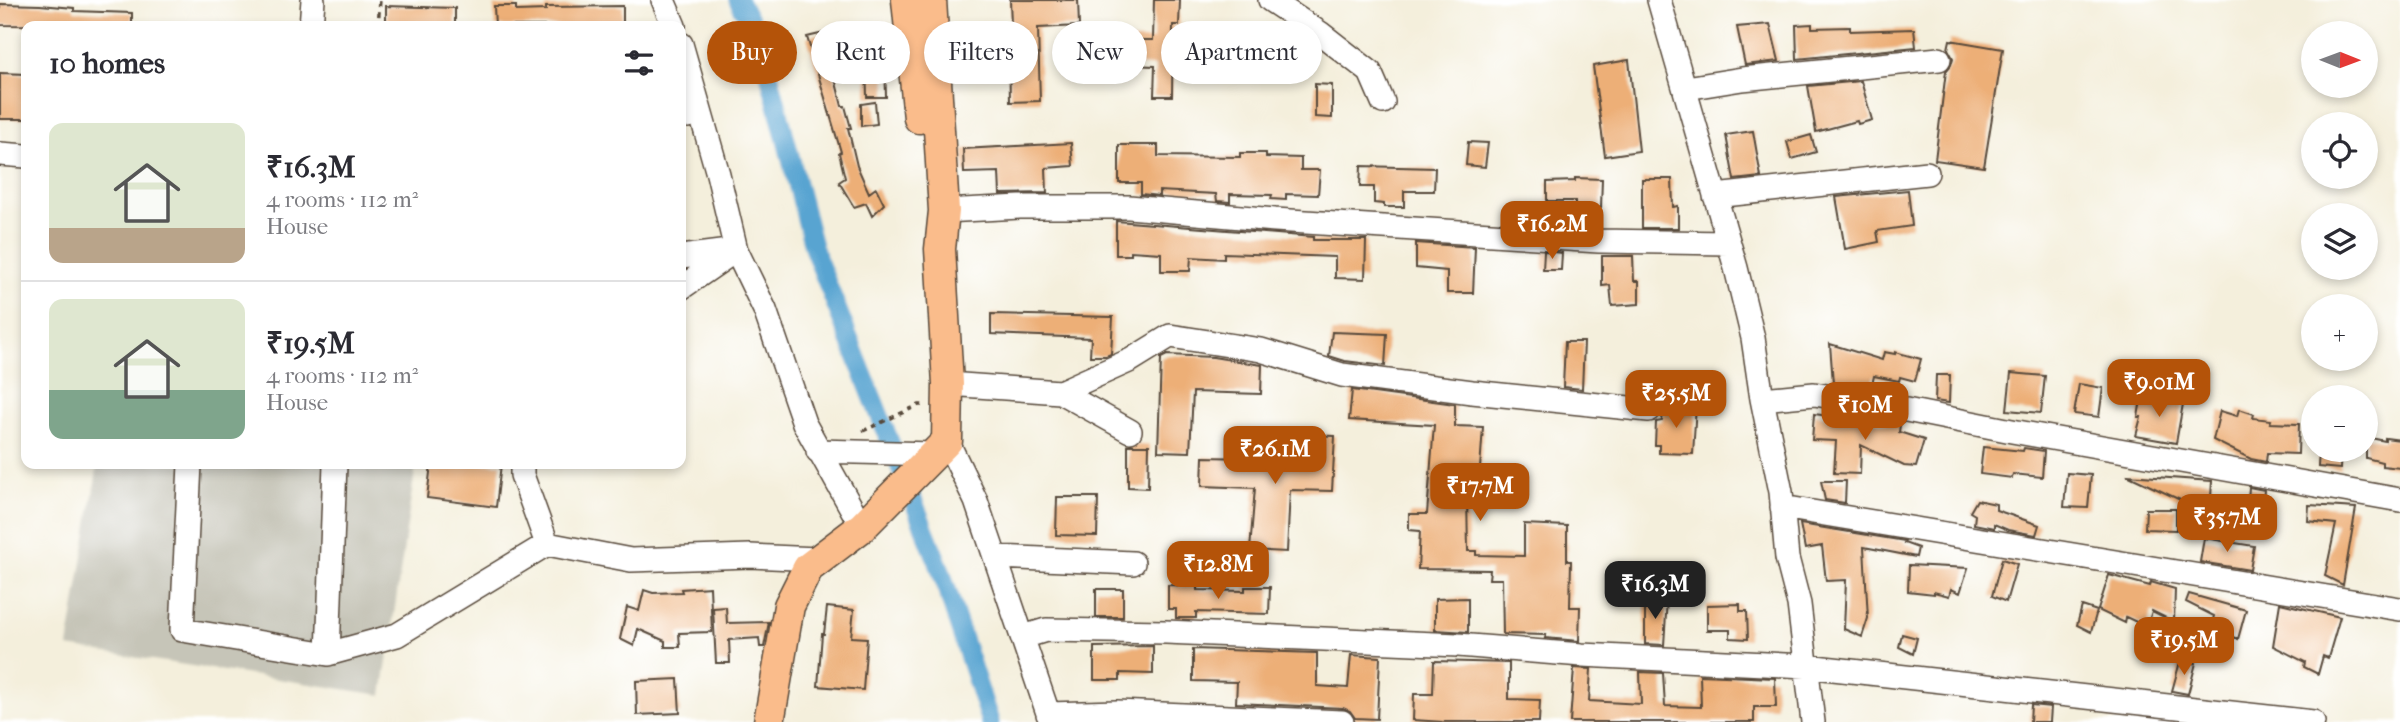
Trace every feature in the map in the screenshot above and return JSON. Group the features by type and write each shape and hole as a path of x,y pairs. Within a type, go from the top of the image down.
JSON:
{"main road":[{"path":"907,0 928,209 940,249"},
{"path":"769,722 789,606 808,568 862,527 940,447 948,384 940,249 944,211 931,0"}],"street":[{"path":"311,21 313,0"},
{"path":"663,0 672,21"},
{"path":"1270,0 1320,33 1370,72 1382,102"},
{"path":"1659,0 1686,88 1753,338 1782,507 1787,558 1799,604 1813,722"},
{"path":"1686,88 1742,79 1939,59"},
{"path":"686,62 736,250 765,310 804,423 862,527"},
{"path":"0,153 21,155"},
{"path":"1715,196 1927,173"},
{"path":"944,211 1020,207 1129,207 1275,220 1599,240 1728,243"},
{"path":"686,256 736,250"},
{"path":"686,285 736,250"},
{"path":"1060,392 1131,360 1170,336 1261,350 1342,375 1472,392 1649,410"},
{"path":"948,384 1060,392 1129,431"},
{"path":"1762,399 1814,394 1871,403 2025,434 2400,500"},
{"path":"818,451 940,447 976,501 1049,718 1130,712 1342,722"},
{"path":"190,469 182,630 328,654 397,635 547,544 631,560 750,556 818,559"},
{"path":"328,654 335,469"},
{"path":"522,469 547,544"},
{"path":"1782,507 2400,609"},
{"path":"996,557 1133,562"},
{"path":"1023,637 1046,630 1166,632 1458,645 1582,655 1806,666 2313,722"}],"path":[{"path":"378,21 380,0"},
{"path":"858,434 919,405"}],"shaded area":[{"path":"97,469 415,469 382,695 68,647"}],"building":[{"path":"1010,0 1078,0 1079,21 1052,21 1052,27 1038,28 1038,21 1011,21"},
{"path":"1154,0 1180,0 1179,21 1161,21 1161,84 1172,84 1172,96 1154,96 1155,66 1147,66 1147,40 1153,40"},
{"path":"0,4 132,13 132,21 21,21 21,25 0,25"},
{"path":"386,6 455,8 455,21 386,21"},
{"path":"494,6 516,6 516,11 546,10 546,7 623,6 623,21 495,21"},
{"path":"1770,24 1779,61 1745,65 1737,27"},
{"path":"1812,24 1812,28 1850,27 1850,31 1914,29 1916,47 1797,59 1796,25"},
{"path":"1038,28 1040,101 1010,102 1010,84 1038,84"},
{"path":"1950,40 2003,49 1984,167 1935,160 1946,71 1953,58 1948,49"},
{"path":"1629,60 1639,151 1605,156 1593,66"},
{"path":"0,73 21,74 21,119 0,119"},
{"path":"1861,81 1872,120 1858,124 1857,121 1816,132 1808,86"},
{"path":"821,84 836,84 851,128 848,128 857,166 869,193 876,188 884,204 872,216 866,203 854,207 839,182 845,178 839,153 841,152"},
{"path":"867,84 886,84 886,97 867,97"},
{"path":"1315,84 1332,85 1332,118 1315,117"},
{"path":"875,102 877,124 861,126 861,104"},
{"path":"1753,131 1761,177 1734,180 1726,135"},
{"path":"1811,135 1816,152 1792,159 1787,142"},
{"path":"1468,142 1488,143 1485,167 1466,165"},
{"path":"1071,143 1073,166 1046,168 1047,193 1000,194 999,172 964,173 963,149"},
{"path":"1119,145 1158,145 1158,156 1240,157 1240,153 1266,153 1266,157 1301,158 1301,170 1320,170 1318,195 1286,194 1286,200 1271,199 1272,195 1230,194 1230,202 1217,201 1216,194 1159,191 1159,196 1141,194 1141,183 1119,183"},
{"path":"1361,166 1435,168 1434,191 1404,191 1404,207 1384,207 1384,204 1374,203 1374,187 1360,187"},
{"path":"1575,178 1602,179 1601,208 1575,208 1575,201 1547,201 1547,182 1575,181"},
{"path":"1642,179 1672,179 1673,207 1678,206 1678,228 1642,228"},
{"path":"1908,190 1912,226 1877,231 1879,242 1845,249 1836,197"},
{"path":"1116,221 1313,237 1313,240 1366,240 1365,279 1335,278 1335,257 1224,253 1224,259 1191,257 1190,271 1161,271 1161,253 1131,251 1131,255 1116,255"},
{"path":"1416,243 1475,247 1473,293 1447,293 1447,271 1416,268"},
{"path":"1544,251 1562,253 1561,270 1543,270"},
{"path":"1602,256 1633,256 1634,281 1639,281 1639,304 1612,306 1610,285 1602,286"},
{"path":"991,314 1113,317 1111,354 1090,356 1091,338 991,334"},
{"path":"1332,332 1387,334 1385,366 1345,361 1329,356"},
{"path":"1565,342 1584,342 1582,389 1563,387"},
{"path":"1830,344 1882,360 1884,352 1921,359 1915,381 1900,377 1899,381 1874,376 1871,389 1833,383"},
{"path":"1167,355 1213,357 1262,365 1261,394 1193,392 1190,452 1158,451 1161,358"},
{"path":"2011,373 2045,376 2041,413 2007,410"},
{"path":"1936,375 1950,375 1949,403 1935,401"},
{"path":"2079,384 2103,388 2099,417 2074,414"},
{"path":"1352,390 1455,404 1455,426 1483,427 1478,496 1467,495 1468,551 1476,551 1476,555 1524,556 1524,524 1567,526 1567,561 1571,561 1570,607 1580,607 1579,641 1545,638 1546,635 1503,634 1502,579 1489,579 1490,570 1418,569 1420,531 1409,530 1409,514 1427,514 1434,425 1349,420"},
{"path":"2142,394 2183,404 2176,443 2136,436 2141,417 2138,417"},
{"path":"1664,405 1696,405 1693,454 1659,453 1659,445 1655,445 1656,422 1662,421"},
{"path":"2239,409 2254,414 2253,418 2271,420 2270,423 2299,424 2298,454 2267,453 2266,462 2251,459 2213,440 2220,411 2237,416"},
{"path":"1814,414 1900,425 1899,432 1924,440 1916,467 1904,466 1861,445 1860,474 1834,473 1836,441 1812,440"},
{"path":"1304,435 1335,436 1332,491 1290,490 1287,552 1250,550 1255,488 1202,486 1203,457 1301,459"},
{"path":"2378,440 2400,440 2400,468 2382,466 2382,462 2378,461"},
{"path":"1128,445 1149,445 1148,488 1128,487"},
{"path":"1983,447 2044,451 2042,477 2013,474 2012,478 1980,474"},
{"path":"2318,462 2340,462 2340,469 2318,467"},
{"path":"430,469 500,469 496,507 427,498"},
{"path":"2067,473 2091,475 2088,508 2064,507"},
{"path":"2127,475 2212,481 2210,514"},
{"path":"1821,481 1846,481 1845,503 1825,500"},
{"path":"2249,487 2264,490 2260,531 2246,529"},
{"path":"1057,497 1098,497 1097,536 1056,535"},
{"path":"1977,500 1996,504 1996,510 2039,525 2036,535 2008,530 1994,524 1994,528 1974,524 1975,515 1970,512"},
{"path":"2309,505 2356,508 2343,585 2325,576 2336,524 2308,521"},
{"path":"2146,509 2176,509 2176,530 2145,529"},
{"path":"1800,524 1905,541 1904,543 1918,548 1916,557 1864,547 1868,618 1862,637 1844,629 1846,580 1826,581 1822,546 1805,549"},
{"path":"2204,538 2254,546 2250,570 2200,562"},
{"path":"2002,559 2017,564 2006,602 1992,596"},
{"path":"1909,565 1968,568 1960,593 1951,589 1949,596 1934,592 1908,591"},
{"path":"1635,568 1651,569 1650,597 1635,597"},
{"path":"2109,575 2150,586 2151,582 2175,589 2174,622 2152,611 2147,627 2126,617 2125,623 2098,610"},
{"path":"1168,585 1197,586 1197,590 1245,591 1245,587 1270,587 1269,614 1196,612 1196,618 1176,618 1176,609 1168,609"},
{"path":"710,587 712,632 679,633 680,647 665,647 665,641 638,629 634,646 620,639 627,607 639,611 644,590 653,593 682,592 681,589"},
{"path":"1096,589 1123,589 1123,617 1096,617"},
{"path":"2189,594 2246,610 2238,639 2225,633 2223,642 2209,635 2214,616 2186,602"},
{"path":"1468,598 1468,632 1435,630 1435,599"},
{"path":"1645,598 1667,599 1664,645 1645,644"},
{"path":"2280,603 2340,617 2328,658 2323,656 2318,674 2304,667 2305,662 2273,646"},
{"path":"1740,604 1740,611 1747,611 1748,639 1730,638 1730,630 1707,630 1707,605"},
{"path":"2082,606 2097,611 2091,632 2077,625"},
{"path":"726,607 727,623 769,622 764,647 760,647 759,638 729,640 730,663 716,663 713,608"},
{"path":"827,607 854,610 851,637 867,638 863,690 818,686"},
{"path":"1902,634 1917,638 1913,654 1899,647"},
{"path":"1153,646 1153,674 1120,673 1120,680 1094,680 1094,647"},
{"path":"1193,649 1317,653 1317,686 1348,688 1351,655 1380,657 1377,719 1355,718 1350,711 1343,708 1236,703 1237,682 1193,681"},
{"path":"2181,658 2196,663 2188,694 2172,691"},
{"path":"1434,661 1509,663 1509,699 1540,700 1539,722 1413,720 1414,694 1433,694"},
{"path":"1574,668 1591,669 1589,701 1641,704 1640,672 1663,673 1665,706 1701,707 1700,675 1775,678 1776,707 1754,707 1754,722 1570,722"},
{"path":"678,679 680,713 637,715 636,681"},
{"path":"2031,705 2051,707 2050,722 2030,722"}],"waterway":[{"path":"738,0 760,38 814,250 940,568 990,722"}]}
